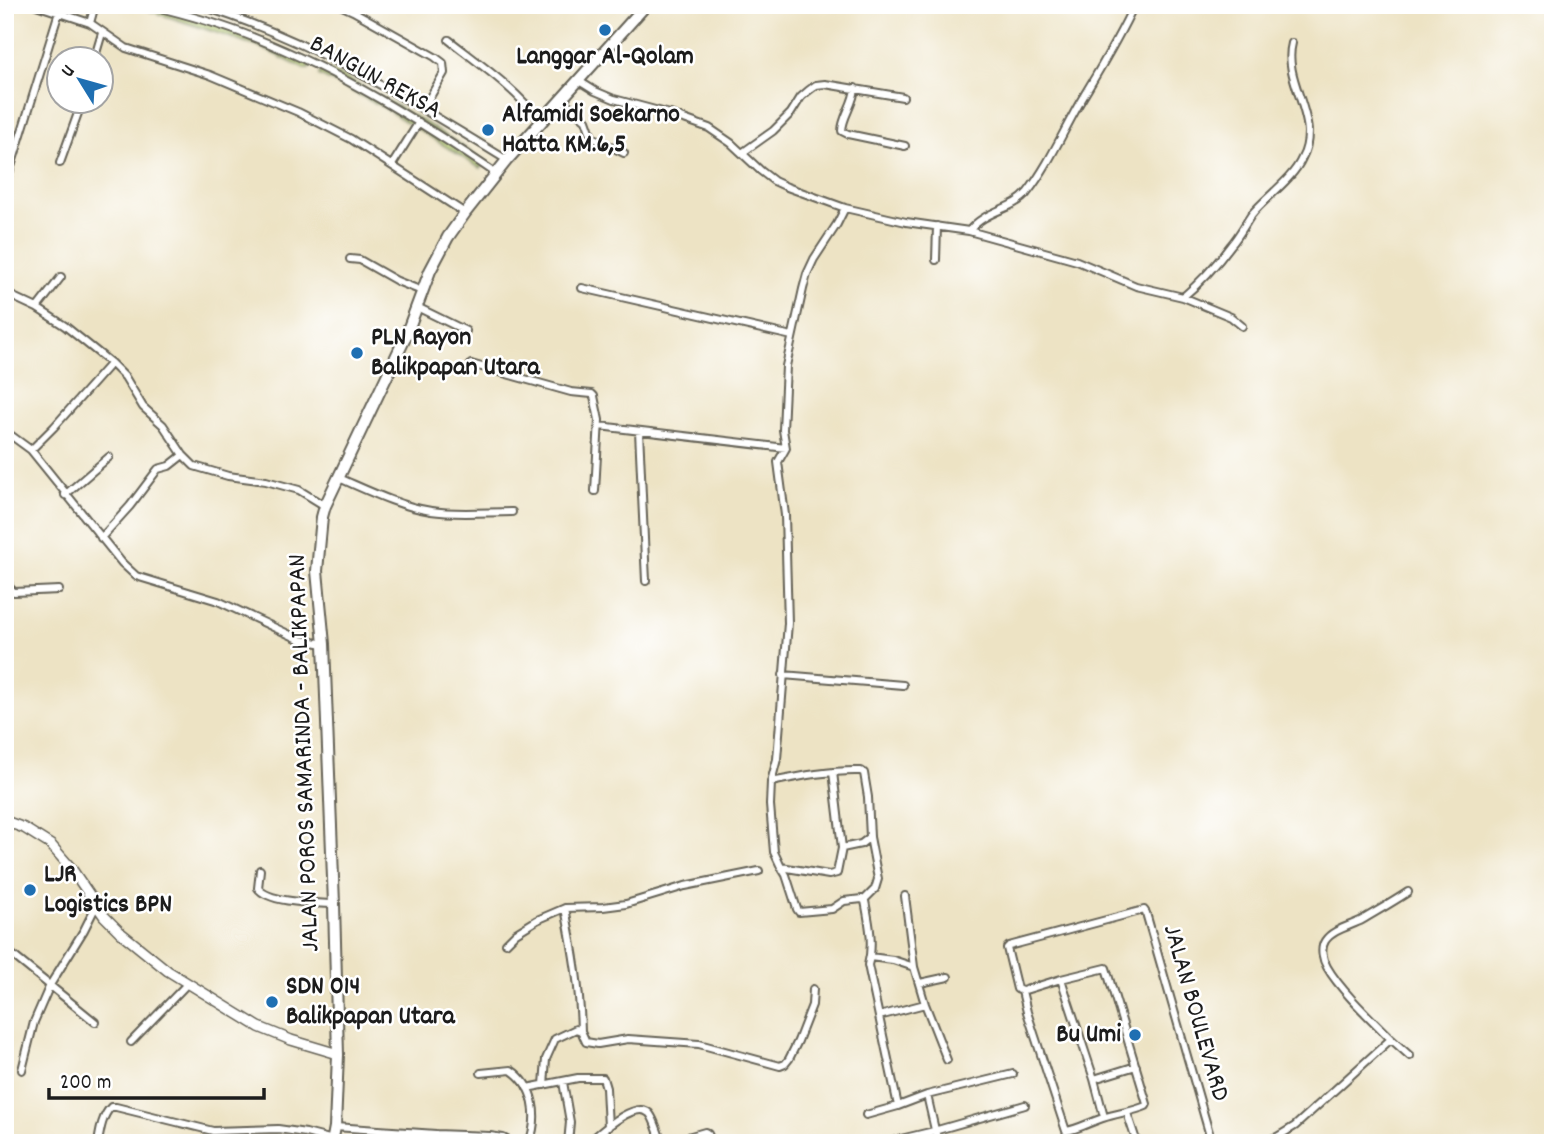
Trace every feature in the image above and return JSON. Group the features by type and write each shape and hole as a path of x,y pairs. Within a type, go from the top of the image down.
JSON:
{"highway":[{"name":"JALAN POROS SAMARINDA - BALIKPAPAN","path":"333,1141 338,1054 334,904 324,644 317,572 325,506 405,338 430,271 448,237 507,160 646,5"}],"main road":[{"path":"5,821 24,828 51,845 71,868 96,906 121,933 168,971 258,1027 338,1054"}],"street":[{"path":"36,5 90,23 117,43 135,52 211,75 298,112 351,139 465,213"},
{"path":"90,23 95,5"},
{"name":"BANGUN REKSA","path":"148,5 256,38 319,68 419,122 497,174"},
{"path":"198,5 267,28 326,55 507,160"},
{"path":"340,5 351,8 443,63 444,73 423,109"},
{"path":"969,231 984,217 1020,200 1026,193 1051,157 1134,5"},
{"path":"5,186 59,12"},
{"path":"98,46 102,33"},
{"path":"449,40 499,79 541,122"},
{"path":"1184,297 1231,246 1253,213 1280,187 1302,160 1308,128 1292,69 1292,43"},
{"path":"319,68 326,55"},
{"path":"579,81 614,99 697,123 720,134 774,181 845,208 906,222 969,231 1077,261 1136,286 1184,297 1231,317 1242,326"},
{"path":"742,153 773,131 791,113 801,97 816,85 855,88 904,97"},
{"path":"855,88 842,131 905,146"},
{"path":"561,99 586,120 592,137 624,153"},
{"path":"60,163 77,116"},
{"path":"392,164 419,122"},
{"path":"771,782 851,770 864,773 878,884 864,900 844,901 832,909 799,912 786,875 774,852 770,805 771,782 777,759 788,623 785,515 778,461 786,448 783,430 786,366 807,274 845,208"},
{"path":"936,260 937,226"},
{"path":"349,259 360,260 397,281 422,291"},
{"path":"37,309 61,277"},
{"path":"582,288 792,336"},
{"path":"5,293 65,326 111,363 125,377 144,407 163,425 183,455 194,466 228,476 266,481 299,490 325,506"},
{"path":"417,307 466,331"},
{"path":"31,450 111,363"},
{"path":"471,365 594,396 599,426 595,491"},
{"path":"599,426 786,448"},
{"path":"639,430 646,581"},
{"path":"5,431 31,450 65,495 136,576 218,601 301,639 324,644"},
{"path":"101,538 158,469 169,466 183,455"},
{"path":"65,495 109,457"},
{"path":"339,478 394,501 434,512 512,512"},
{"path":"5,564 9,587 14,592 59,590"},
{"path":"783,675 903,685"},
{"path":"780,867 805,872 837,873 842,848 833,772"},
{"path":"842,848 861,844 870,837"},
{"path":"260,870 258,888 262,893 287,900 334,904"},
{"path":"506,943 527,926 565,908 626,904 685,886 759,871"},
{"path":"1408,892 1337,932 1324,942 1322,955 1326,966 1342,987 1410,1056"},
{"path":"905,895 914,967 947,1060"},
{"path":"864,900 869,924 868,965 898,1106"},
{"path":"22,1070 34,1022 50,985 96,906"},
{"path":"565,908 581,1004 581,1031 586,1042 598,1044 628,1039 677,1041 699,1044 780,1066 789,1059 798,1041 812,1005 813,989"},
{"name":"JALAN BOULEVARD","path":"1022,991 1017,989 1007,948 1009,946 1144,910 1212,1143"},
{"path":"10,953 96,1022"},
{"path":"870,957 914,967"},
{"path":"1105,967 1107,969 1147,1104 1144,1107 1104,1117 1066,1131 1022,991 1061,979 1105,967"},
{"path":"920,984 948,977"},
{"path":"1061,979 1104,1117"},
{"path":"131,1042 187,984"},
{"path":"879,1016 925,1004"},
{"path":"544,1085 546,1059 555,1039 576,1029 581,1031"},
{"path":"1259,1143 1277,1137 1294,1126 1391,1039"},
{"path":"1094,1079 1136,1066"},
{"path":"481,1073 511,1070 527,1088 534,1112 529,1143"},
{"path":"866,1115 1013,1074"},
{"path":"527,1088 578,1078 603,1079 608,1127"},
{"path":"563,1082 570,1122 568,1143"},
{"path":"927,1096 938,1143"},
{"path":"884,1143 1024,1105"},
{"path":"99,1143 107,1111 111,1107 213,1131 278,1129 333,1141"},
{"path":"588,1143 633,1111 650,1114 664,1143 705,1132 712,1143"},
{"path":"1127,1113 1137,1143"},
{"path":"335,1127 490,1136 513,1143"},
{"path":"1025,1143 1034,1140"}],"green space":[{"path":"133,5 167,5 312,62 309,69 305,69 260,47"},
{"path":"323,67 406,111 486,162 480,168 381,106 319,75"}],"place":[{"name":"Langgar Al-Qolam","path":"605,30"},
{"name":"Alfamidi Soekarno Hatta KM.6,5","path":"488,130"},
{"name":"PLN Rayon Balikpapan Utara","path":"357,353"},
{"name":"LJR Logistics BPN","path":"30,890"},
{"name":"SDN 014 Balikpapan Utara","path":"272,1002"},
{"name":"Bu Umi","path":"1135,1035"}]}
